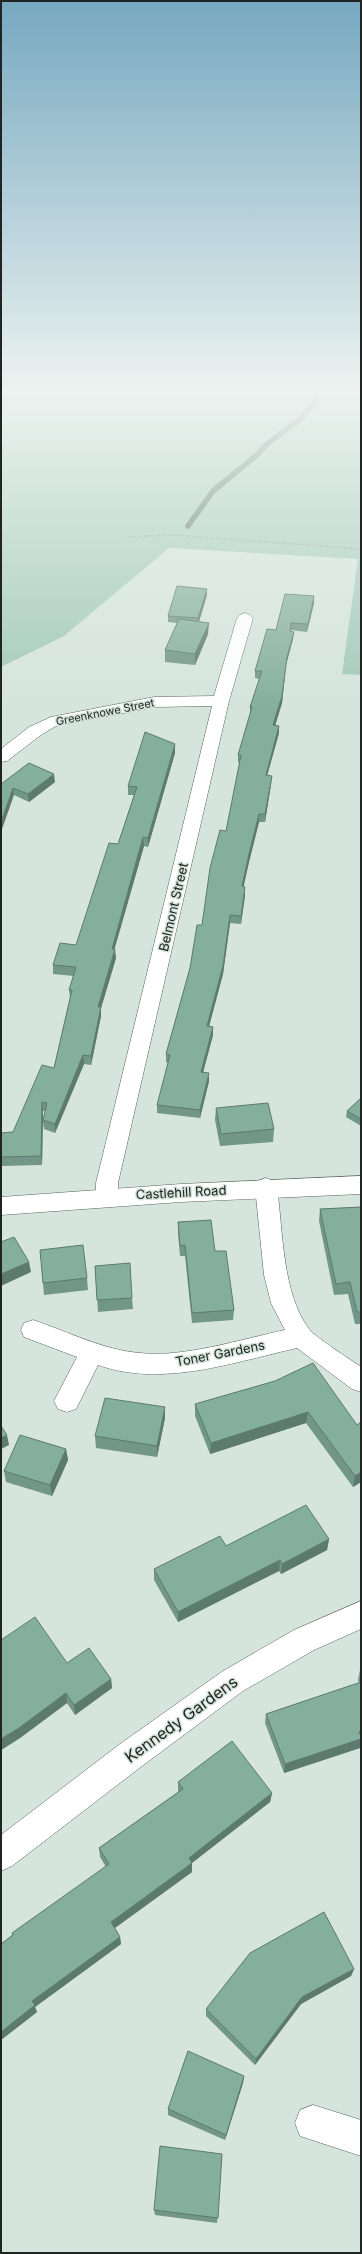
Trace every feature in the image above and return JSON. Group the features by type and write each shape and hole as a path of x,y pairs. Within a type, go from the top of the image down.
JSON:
{"street":[{"name":"Belmont Street","path":"107,1197 107,1183 221,701 245,618"},
{"name":"Greenknowe Street","path":"1,757 35,731 51,722 154,702 221,701"},
{"name":"Castlehill Road","path":"1,1206 107,1197 266,1187 361,1186"},
{"path":"266,1187 276,1275 283,1303 301,1336 361,1381"},
{"name":"Toner Gardens","path":"33,1330 92,1352 141,1364 183,1362 301,1336"},
{"path":"67,1400 92,1352"},
{"name":"Kennedy Gardens","path":"7,1850 131,1755 233,1681 304,1640 361,1615"},
{"path":"313,2123 361,2138"}],"path":[{"path":"126,537 172,535 361,549"}],"green space":[{"path":"1,497 361,497 361,675 342,674 358,559 169,548 64,636 1,667"}],"building":[{"path":"177,586 207,589 198,618 168,616"},
{"path":"285,594 314,596 308,624 291,623 290,631 294,632 287,657 282,696 273,725 279,726 266,775 272,776 265,814 259,814 249,854 242,886 245,887 241,916 230,915 223,966 207,1026 213,1027 201,1072 209,1073 200,1110 157,1105 170,1055 166,1054 190,968 197,925 202,925 210,868 220,830 226,831 241,755 238,755 252,707 250,707 262,671 255,671 267,629 276,630"},
{"path":"179,619 209,623 195,654 165,650"},
{"path":"145,732 175,744 148,838 143,837 112,949 115,949 98,1007 101,1007 91,1056 83,1055 55,1124 43,1120 47,1103 42,1102 41,1156 1,1157 1,1133 13,1132 42,1065 54,1068 72,990 69,990 76,967 53,965 60,943 76,945 109,843 118,844 137,787 128,786"},
{"path":"29,763 54,774 28,794 13,788 1,822 1,784"},
{"path":"361,1098 361,1119 347,1111"},
{"path":"268,1103 274,1129 221,1134 216,1108"},
{"path":"361,1207 361,1312 357,1312 350,1282 336,1284 320,1209"},
{"path":"211,1220 215,1251 226,1251 234,1310 192,1313 185,1245 180,1246 178,1222"},
{"path":"14,1237 29,1262 1,1274 1,1242"},
{"path":"83,1245 87,1278 43,1283 40,1250"},
{"path":"130,1263 132,1298 97,1300 95,1266"},
{"path":"313,1363 357,1425 361,1422 361,1472 355,1476 308,1412 211,1443 195,1404 275,1381"},
{"path":"105,1398 165,1407 157,1446 95,1436"},
{"path":"1,1426 7,1435 1,1438"},
{"path":"20,1435 66,1449 50,1485 4,1471"},
{"path":"306,1505 329,1539 282,1564 280,1560 178,1612 154,1569 220,1536 226,1546"},
{"path":"35,1617 67,1663 89,1648 111,1679 74,1705 66,1693 19,1728 1,1739 1,1640"},
{"path":"361,1682 361,1731 359,1732 361,1739 285,1764 266,1714"},
{"path":"232,1741 272,1793 189,1858 192,1863 111,1922 120,1937 32,2001 35,2005 1,2032 1,1944 13,1935 12,1933 109,1864 99,1848 183,1789 178,1782"},
{"path":"324,1912 354,1969 302,1997 256,2059 206,2009 250,1953"},
{"path":"188,2051 244,2076 226,2135 168,2109"},
{"path":"160,2146 222,2154 218,2218 154,2210"}],"waterway":[{"path":"188,526 209,497"}]}
